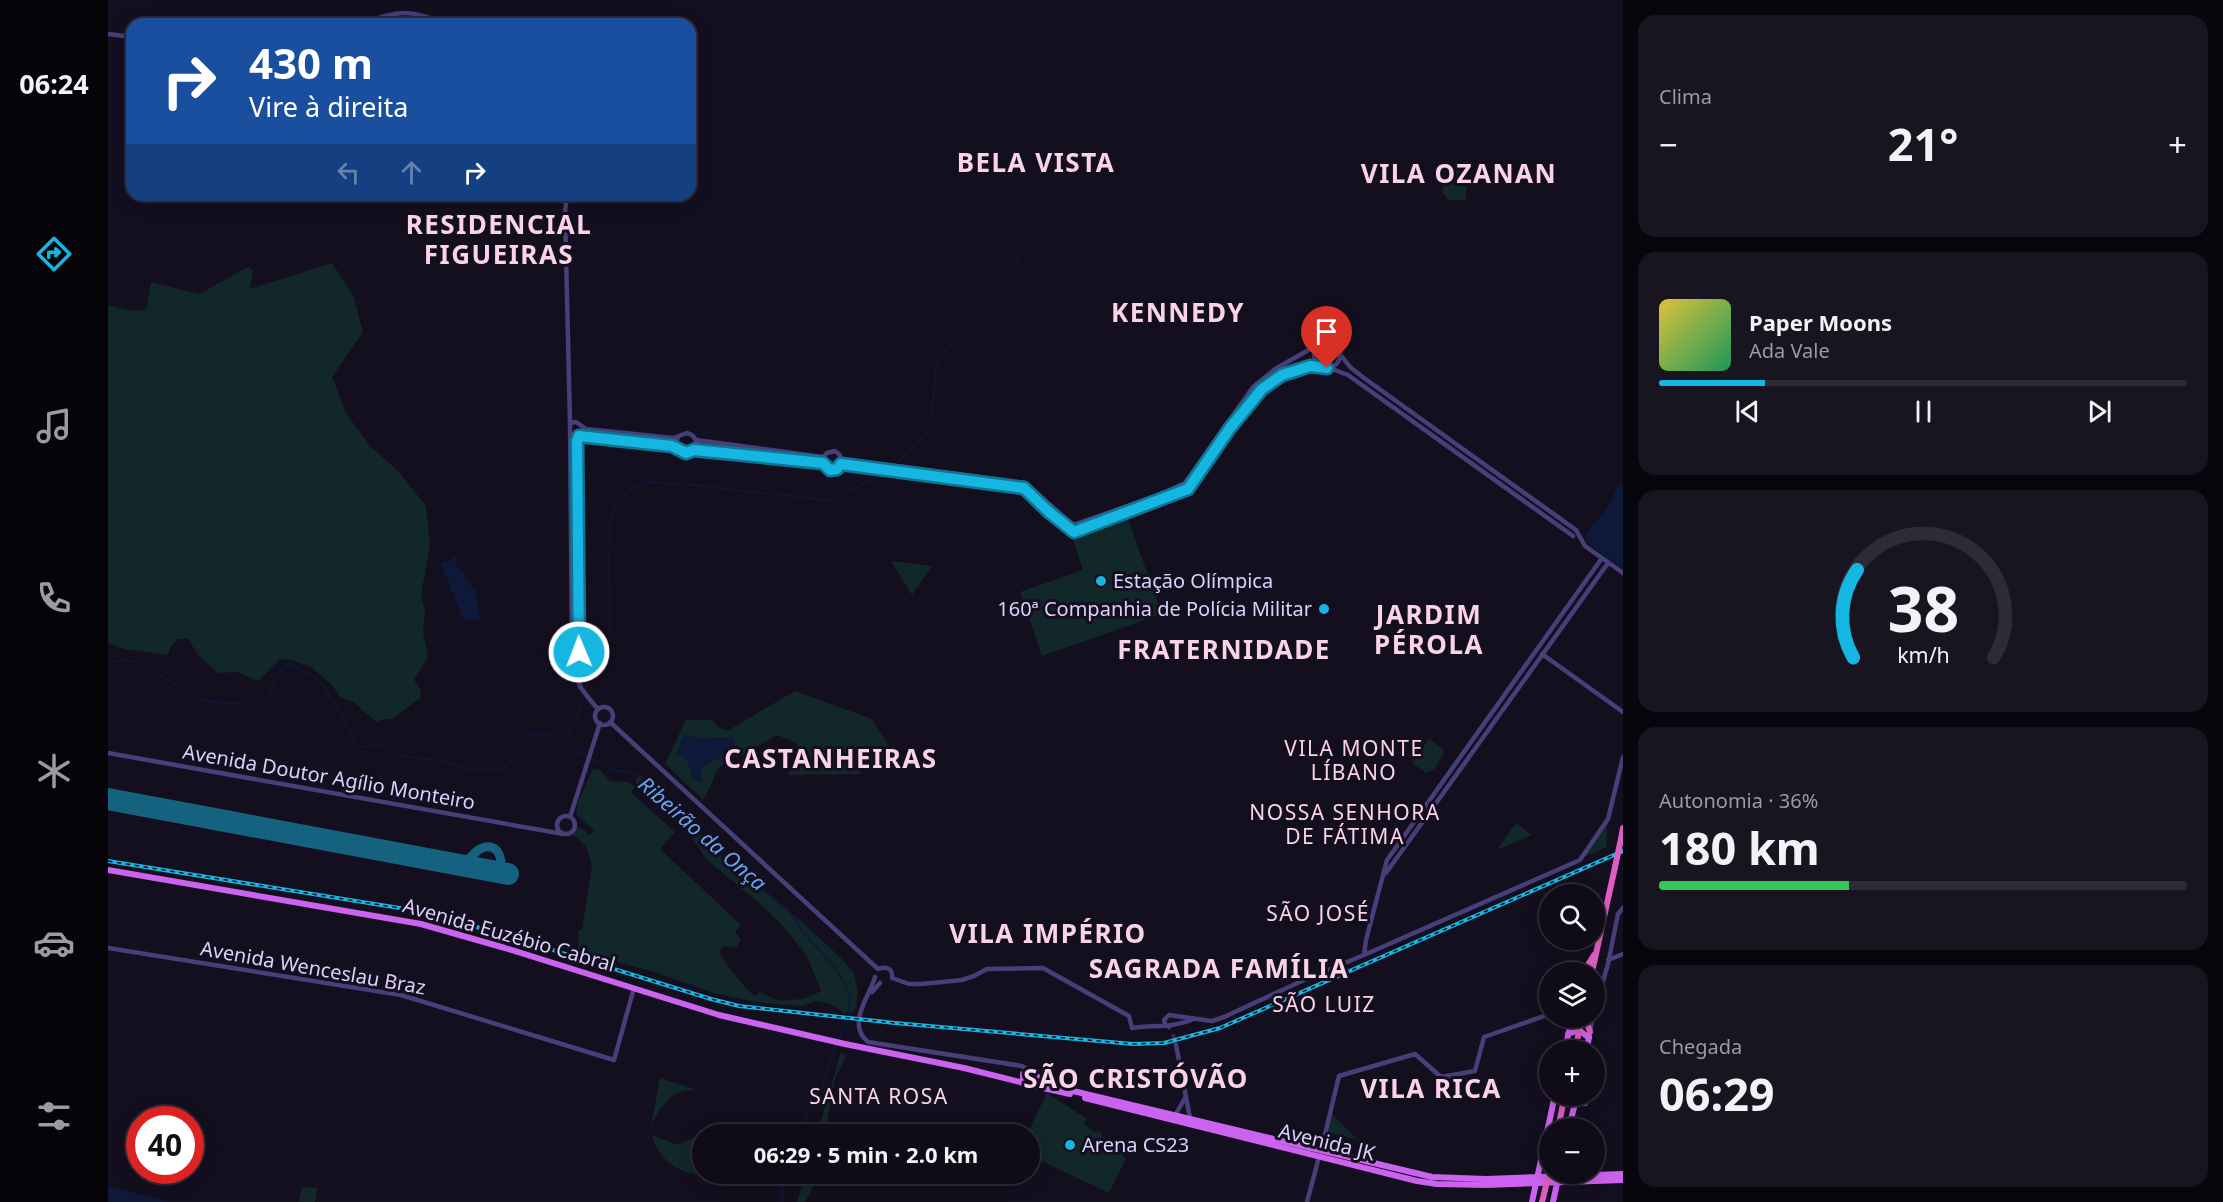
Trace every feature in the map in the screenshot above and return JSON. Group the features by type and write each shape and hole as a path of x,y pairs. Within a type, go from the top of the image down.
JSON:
{"highway":[{"path":"1591,962 1596,952 1615,867 1623,819"},
{"path":"1587,951 1596,952"},
{"path":"1587,1028 1589,1035"},
{"path":"1577,1040 1579,1030"},
{"path":"1542,1202 1546,1184"}],"main road":[{"name":"Avenida Euzébio Cabral","path":"108,870 421,924 719,1015 826,1040"},
{"path":"1567,1040 1569,1028"},
{"path":"1568,1034 1579,1030 1589,1035 1588,1040"},
{"name":"Avenida JK","path":"826,1040 1012,1080 1027,1077 1320,1154 1432,1178 1537,1180"},
{"name":"Avenida JK","path":"1027,1077 1048,1085 1177,1115"},
{"path":"1532,1202 1553,1106"},
{"name":"Avenida JK","path":"1605,1175 1623,1174"},
{"name":"Avenida JK","path":"1605,1179 1623,1180"},
{"path":"1553,1202 1557,1184"}],"street":[{"path":"380,18 393,13 406,12 427,18"},
{"path":"108,34 126,36"},
{"path":"566,201 572,660 573,673 581,689 598,709"},
{"path":"1345,327 1338,341 1339,352 1335,365 1310,366 1282,375 1262,389 1230,428 1188,489 1074,532 1024,488 841,462 1025,483 1073,525 1156,496 1185,483 1253,387 1275,369 1345,327"},
{"path":"1323,342 1334,344 1350,367 1364,378 1576,530 1585,546 1623,573"},
{"path":"1323,342 1315,349 1315,358 1325,367 1348,375 1573,536"},
{"path":"570,423 576,422 582,427 678,437 687,433 696,440 823,460 830,470 837,469 841,462 839,454 832,451 826,453 823,460"},
{"path":"581,689 578,437 582,427"},
{"path":"570,437 677,448 686,453 694,450 823,460"},
{"path":"677,448 678,437"},
{"path":"694,450 696,440"},
{"path":"1364,955 1387,860 1602,558"},
{"path":"1383,878 1608,563"},
{"path":"1538,651 1623,712"},
{"path":"603,707 610,709 613,717 610,722 600,723 595,717 598,709 603,707"},
{"path":"610,722 878,969"},
{"path":"570,817 600,723"},
{"name":"Avenida Doutor Agílio Monteiro","path":"108,753 563,834"},
{"path":"1156,1025 1164,1018 1173,1015 1212,1021 1224,1017 1580,860 1608,819 1623,757"},
{"path":"544,829 556,824 563,816 570,817 574,821 574,827 571,832 563,834 558,830 556,824"},
{"path":"1605,971 1618,914 1623,908"},
{"name":"Avenida Wenceslau Braz","path":"108,948 401,995 614,1060 634,988"},
{"path":"1608,960 1623,954"},
{"path":"870,994 880,983 887,983 892,978 892,972 888,968 878,969"},
{"path":"892,978 909,984 921,984 962,980 987,969 1043,968 1129,1016 1131,1027 1171,1026 1193,1019"},
{"path":"878,969 857,1025 860,1033 868,1042 1022,1066 1027,1077"},
{"path":"875,977 880,983"},
{"path":"1171,1026 1176,1020 1173,1015"},
{"path":"1164,1018 1165,1024 1171,1026"},
{"path":"1307,1202 1339,1076 1415,1054 1441,1077 1475,1071 1484,1037 1539,1018"},
{"path":"1171,1026 1173,1034"},
{"path":"1589,1035 1591,1028"},
{"path":"1176,1045 1190,1119"},
{"path":"1010,1065 1027,1077"},
{"path":"1177,1115 1186,1096"},
{"path":"1177,1115 1186,1111 1190,1119"}],"green space":[{"path":"1462,165 1467,169 1466,200 1448,200 1443,193 1445,180 1450,173"},
{"path":"332,263 354,297 363,332 332,377 346,413 370,446 400,473 426,506 430,544 421,595 425,612 423,632 428,657 414,680 421,690 420,698 392,719 376,722 352,701 341,698 331,684 311,667 291,660 280,659 258,681 237,672 218,673 199,656 188,639 177,639 168,655 124,649 108,643 108,305 133,310 147,308 151,282 199,294 248,267 253,271 250,289"},
{"path":"1323,344 1331,344 1337,350 1337,358 1331,364 1323,364 1317,358 1317,350"},
{"name":"Estação Olímpica","path":"1128,519 1162,614 1042,656 1020,592 1083,570 1072,537"},
{"path":"891,561 932,566 912,595"},
{"path":"795,691 872,719 892,751 889,757 880,761 865,762 860,774 788,775 798,747 795,742 777,735 737,758 735,756 720,767 703,800 665,764 686,720 713,720 719,728 729,730"},
{"path":"1429,739 1443,749 1444,753 1434,769 1426,773 1412,763"},
{"path":"593,769 600,770 610,781 628,782 636,787 636,780 640,775 695,825 730,865 794,915 840,957 854,973 858,993 853,1012 844,1013 831,1004 816,1001 802,1006 754,1002 714,993 578,949 579,930 582,930 592,866 586,846 571,833 578,827 589,835 594,831 576,814 578,802","holes":["636,787 691,836 706,859 783,926 807,956 821,991 789,1000 776,999 760,992 755,997 751,993 730,969 719,950 723,946 737,947 741,940 735,932 741,925 660,849 675,832 630,792"]},
{"path":"1516,823 1532,835 1497,850"},
{"path":"1607,823 1607,847 1584,857"},
{"path":"841,1052 846,1056 835,1079 827,1124 820,1124"},
{"path":"660,1078 697,1090 681,1092 668,1099 651,1126"},
{"name":"Arena CS23","path":"1047,1093 1087,1119 1083,1123 1096,1133 1098,1131 1126,1159 1109,1193 1040,1160 1040,1124 1032,1124"},
{"path":"1332,1114 1358,1140 1327,1132"},
{"path":"652,1135 678,1145 692,1138 692,1173 673,1166 666,1160"},
{"path":"803,1184 814,1184 805,1202 797,1202"},
{"path":"302,1187 317,1188 315,1202 299,1202"}],"water":[{"path":"1623,484 1623,569 1589,545 1586,533 1604,513 1617,488"},
{"path":"455,556 457,566 476,591 480,620 464,621 440,562 447,562"},
{"path":"684,735 699,738 733,737 735,747 731,753 704,765 700,775 703,779 699,782 692,775 685,758 676,754"},
{"path":"108,1186 169,1202 108,1202"}],"waterway":[{"path":"1013,267 1018,257 1030,248"},
{"path":"965,328 990,299"},
{"path":"932,414 939,358 961,332"},
{"path":"900,460 923,437 932,419"},
{"path":"838,496 879,476"},
{"path":"610,545 610,519 614,506 623,495 645,482 679,484"},
{"path":"684,484 771,494"},
{"path":"777,494 826,500 833,498"},
{"path":"586,688 610,640 609,551"},
{"name":"Ribeirão da Onça","path":"108,664 120,660 132,661 144,665 201,699 222,703 243,703 250,711 269,698 277,675 288,663 318,679 336,705 358,748 371,745 385,746 400,756 445,761 468,770 502,769 513,760 528,734 544,734 556,738 614,770 637,774 691,821 709,842 791,913 802,931 833,965 850,996 848,1017 838,1039"},
{"path":"566,743 583,699"},
{"name":"Ribeirão da Onça","path":"801,1124 819,1098 836,1044"},
{"name":"Ribeirão da Onça","path":"782,1202 783,1184"}],"taxiway":[{"path":"458,864 466,861 482,848 488,847 498,853 501,862 500,872"}],"runway":[{"path":"108,799 508,874"}],"tunnel":[{"path":"1173,1034 1176,1045"}],"railway":[{"path":"108,861 418,911 739,1006 895,1023 1133,1044 1164,1043 1220,1028 1623,851"}],"place":[{"name":"Estação Olímpica","path":"1101,581"},
{"name":"160ª Companhia de Polícia Militar","path":"1324,609"},
{"name":"Arena CS23","path":"1070,1145"}],"district":[{"name":"BELA VISTA","path":"1036,163"},
{"name":"VILA OZANAN","path":"1459,174"},
{"name":"RESIDENCIAL FIGUEIRAS","path":"499,240"},
{"name":"KENNEDY","path":"1178,313"},
{"name":"JARDIM PÉROLA","path":"1429,630"},
{"name":"FRATERNIDADE","path":"1224,650"},
{"name":"CASTANHEIRAS","path":"831,759"},
{"name":"VILA MONTE LÍBANO","path":"1354,761"},
{"name":"NOSSA SENHORA DE FÁTIMA","path":"1345,825"},
{"name":"SÃO JOSÉ","path":"1318,914"},
{"name":"VILA IMPÉRIO","path":"1048,934"},
{"name":"SAGRADA FAMÍLIA","path":"1219,969"},
{"name":"SÃO LUIZ","path":"1324,1005"},
{"name":"SÃO CRISTÓVÃO","path":"1136,1079"},
{"name":"VILA RICA","path":"1431,1089"},
{"name":"SANTA ROSA","path":"879,1097"}],"route":[{"path":"579,652 577,441 579,436 672,446 686,453 694,450 823,463 830,470 837,469 841,464 1024,488 1074,532 1188,489 1230,428 1262,389 1282,375 1310,366 1327,368"}]}
